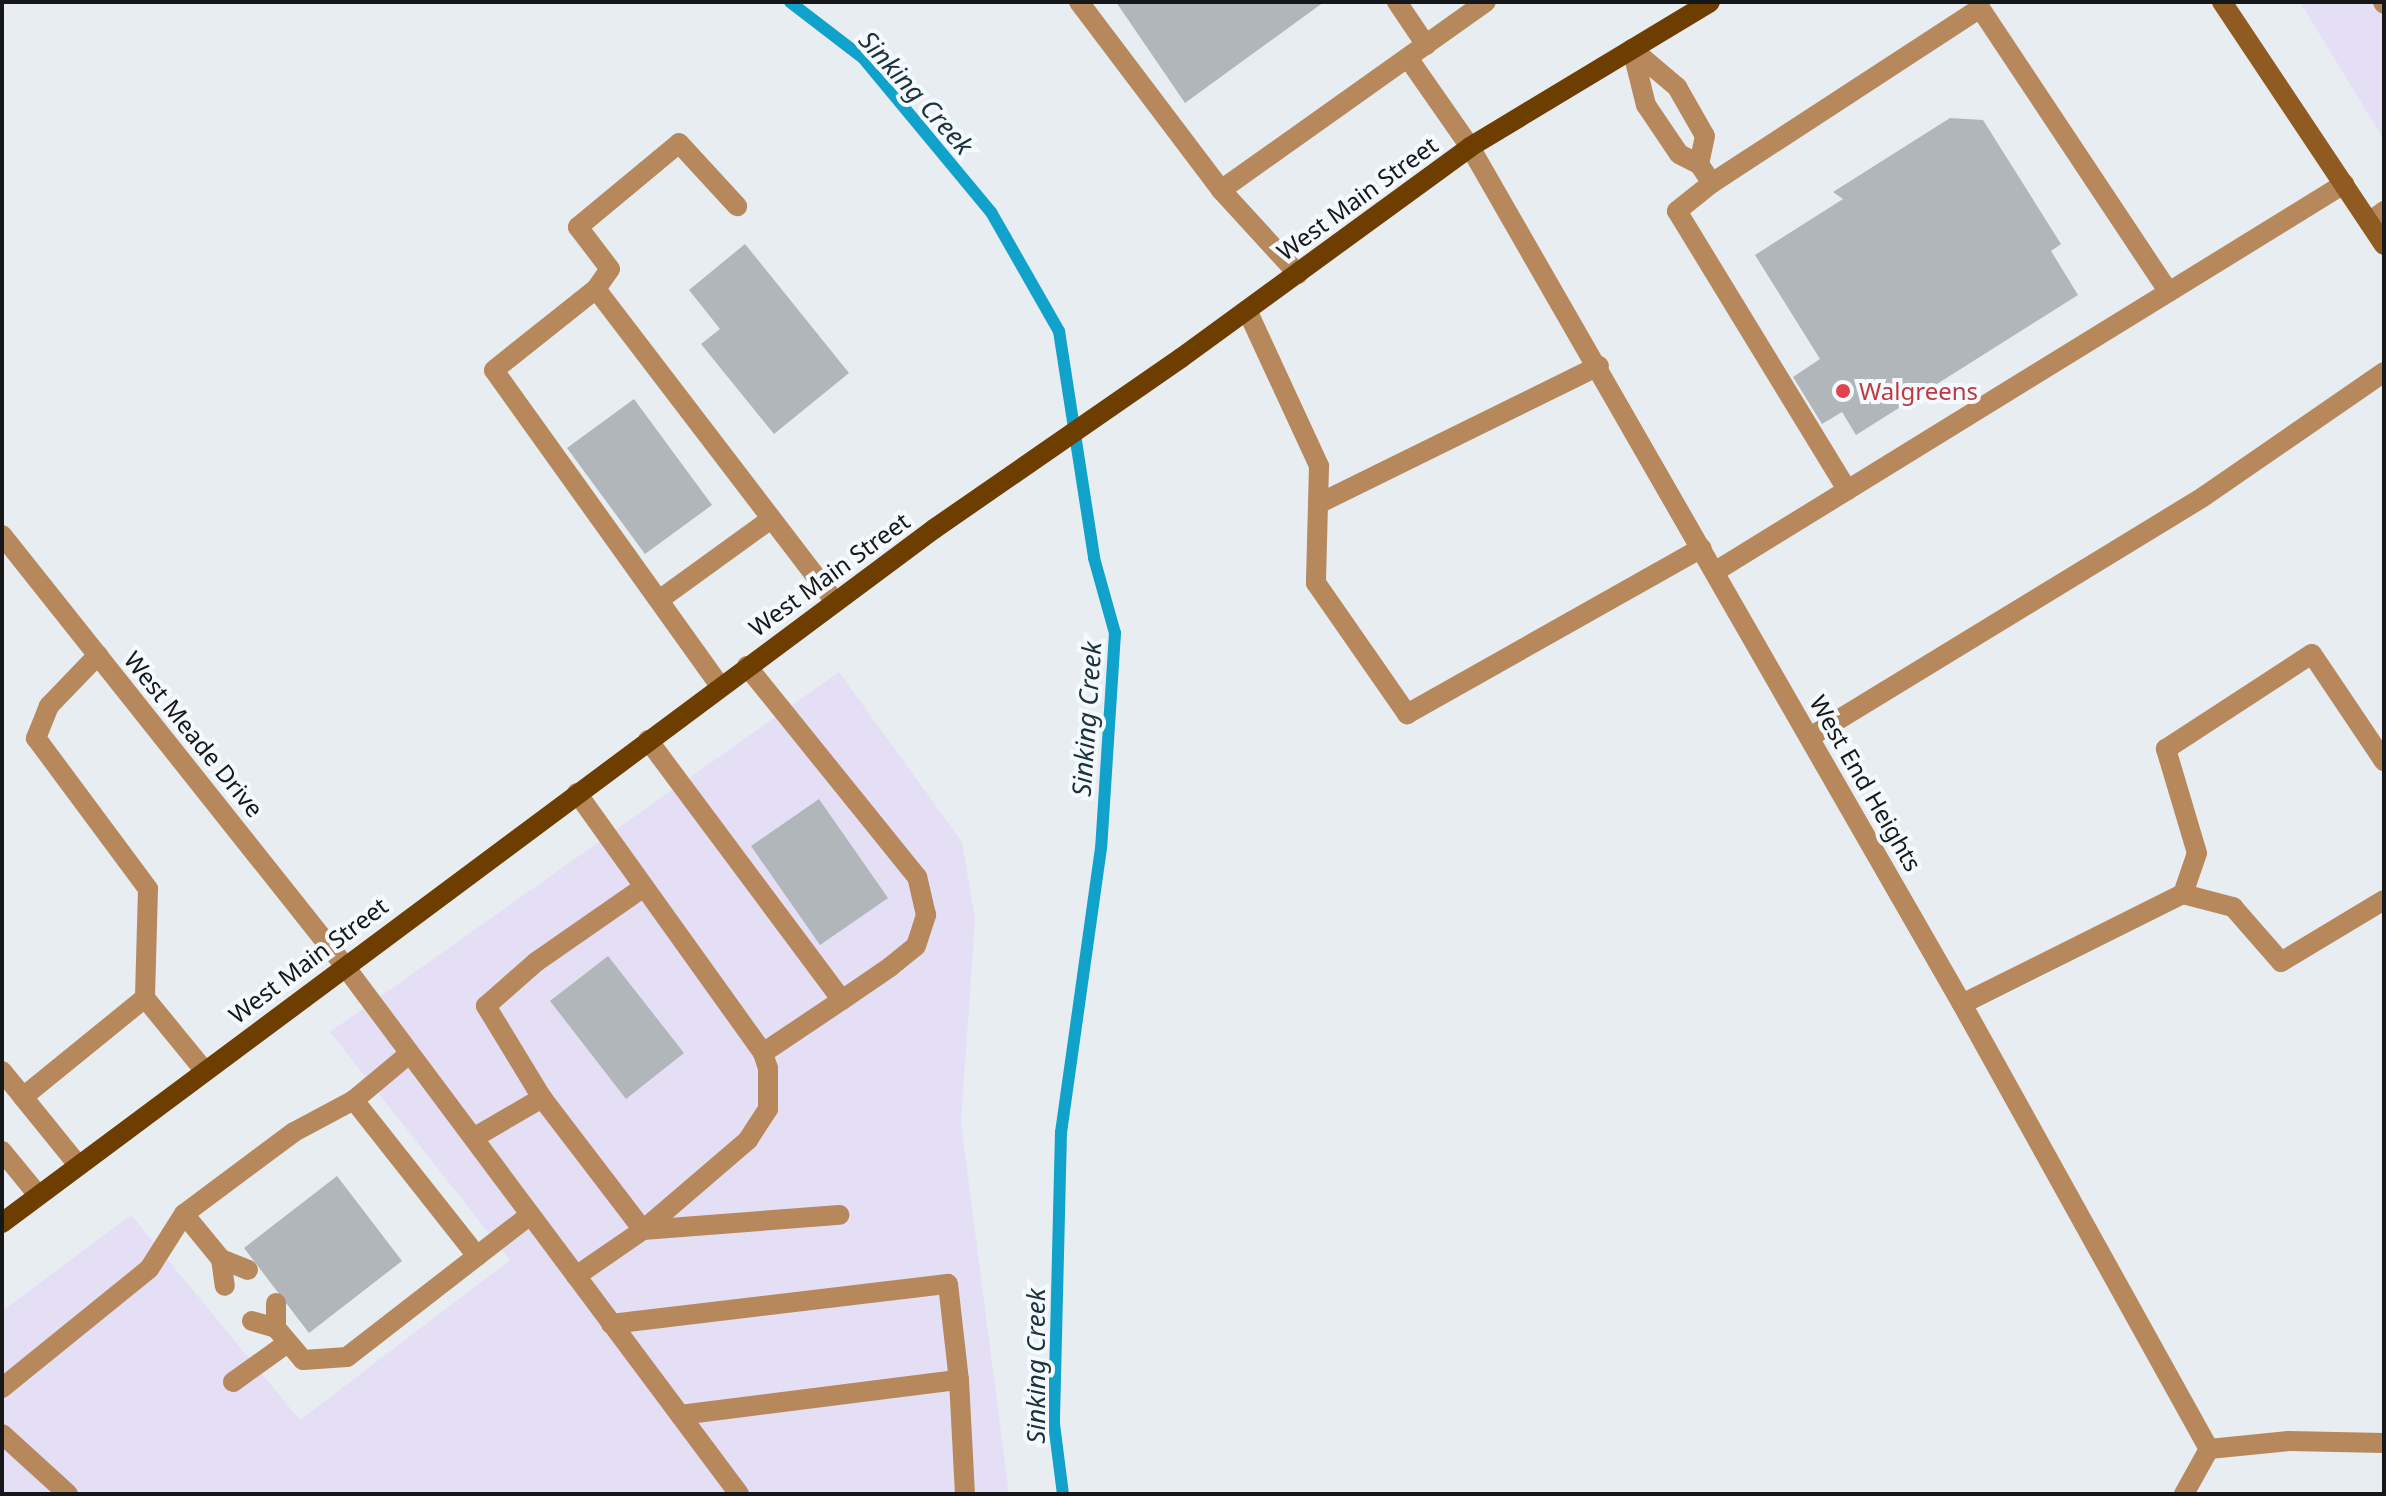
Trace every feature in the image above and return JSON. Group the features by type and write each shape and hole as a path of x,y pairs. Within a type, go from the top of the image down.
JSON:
{"main road":[{"name":"West Main Street","path":"2,1223 344,965 934,529 1181,358 1470,147 1710,2"},
{"path":"2222,2 2344,184 2376,216 2384,245"}],"street":[{"path":"1079,2 1221,190 1298,274"},
{"path":"1397,2 1426,45"},
{"path":"1221,190 1486,2"},
{"path":"1847,490 1677,211 1712,183 1980,8 2169,292"},
{"path":"1632,49 1677,87 1705,136 1699,164"},
{"path":"1632,49 1646,105 1679,154 1699,164 1712,183"},
{"name":"West End Heights","path":"1408,58 1470,147 1599,366 1962,1004 2209,1449"},
{"path":"720,686 494,370 596,289 610,269 578,227 679,143 737,206"},
{"path":"1716,571 2344,184"},
{"path":"596,289 835,602"},
{"path":"1247,310 1319,466 1316,583 1407,714 1702,548"},
{"path":"1318,504 1599,366"},
{"path":"1810,737 2203,497 2384,372"},
{"path":"659,600 771,519"},
{"name":"West Meade Drive","path":"2,535 344,965 739,1494"},
{"path":"2183,894 2197,853 2166,749 2312,654 2384,761"},
{"path":"98,655 49,706 36,738 148,889 145,998 204,1070"},
{"path":"747,666 917,877 926,915 916,946 763,1053"},
{"path":"648,740 842,1000"},
{"path":"576,1276 643,1230 748,1140 768,1109 763,1053 577,793"},
{"path":"643,1230 542,1098 486,1006 536,962 644,887"},
{"path":"1962,1004 2183,894 2233,907 2281,962 2384,900"},
{"path":"23,1097 145,998"},
{"path":"2,1388 149,1269 184,1214 294,1132 354,1100 409,1054"},
{"path":"2,1071 78,1165"},
{"path":"475,1137 542,1098"},
{"path":"354,1100 477,1256"},
{"path":"2,1151 38,1195"},
{"path":"184,1214 221,1259 248,1270"},
{"path":"252,1321 281,1336 303,1360 347,1357 530,1215"},
{"path":"643,1230 839,1215"},
{"path":"221,1259 225,1286"},
{"path":"611,1324 948,1284 967,1494"},
{"path":"276,1303 281,1336"},
{"path":"233,1382 281,1336"},
{"path":"680,1415 959,1380"},
{"path":"2,1434 68,1494"},
{"path":"2184,1494 2209,1449 2289,1441 2384,1443"}],"shaded area":[{"path":"2300,2 2384,2 2384,140"},
{"path":"839,672 962,842 975,920 961,1123 1009,1494 2,1494 2,1311 131,1215 300,1420 510,1260 330,1032"}],"building":[{"path":"1116,2 1324,2 1185,103"},
{"name":"Walgreens","path":"1950,118 1983,120 2061,244 2051,251 2078,295 1856,435 1842,412 1822,424 1793,377 1820,359 1755,255 1843,199 1833,192"},
{"path":"745,244 849,373 774,434 701,344 720,329 689,290"},
{"path":"634,399 712,505 645,554 567,448"},
{"path":"819,799 888,898 820,945 751,846"},
{"path":"608,956 684,1053 626,1099 550,1001"},
{"path":"337,1176 402,1261 309,1333 244,1248"}],"waterway":[{"name":"Sinking Creek","path":"790,2 863,58 991,212 1059,331 1094,558 1115,633 1101,848 1061,1132 1054,1424 1063,1494"}],"place":[{"name":"Walgreens","path":"1843,391"}]}
